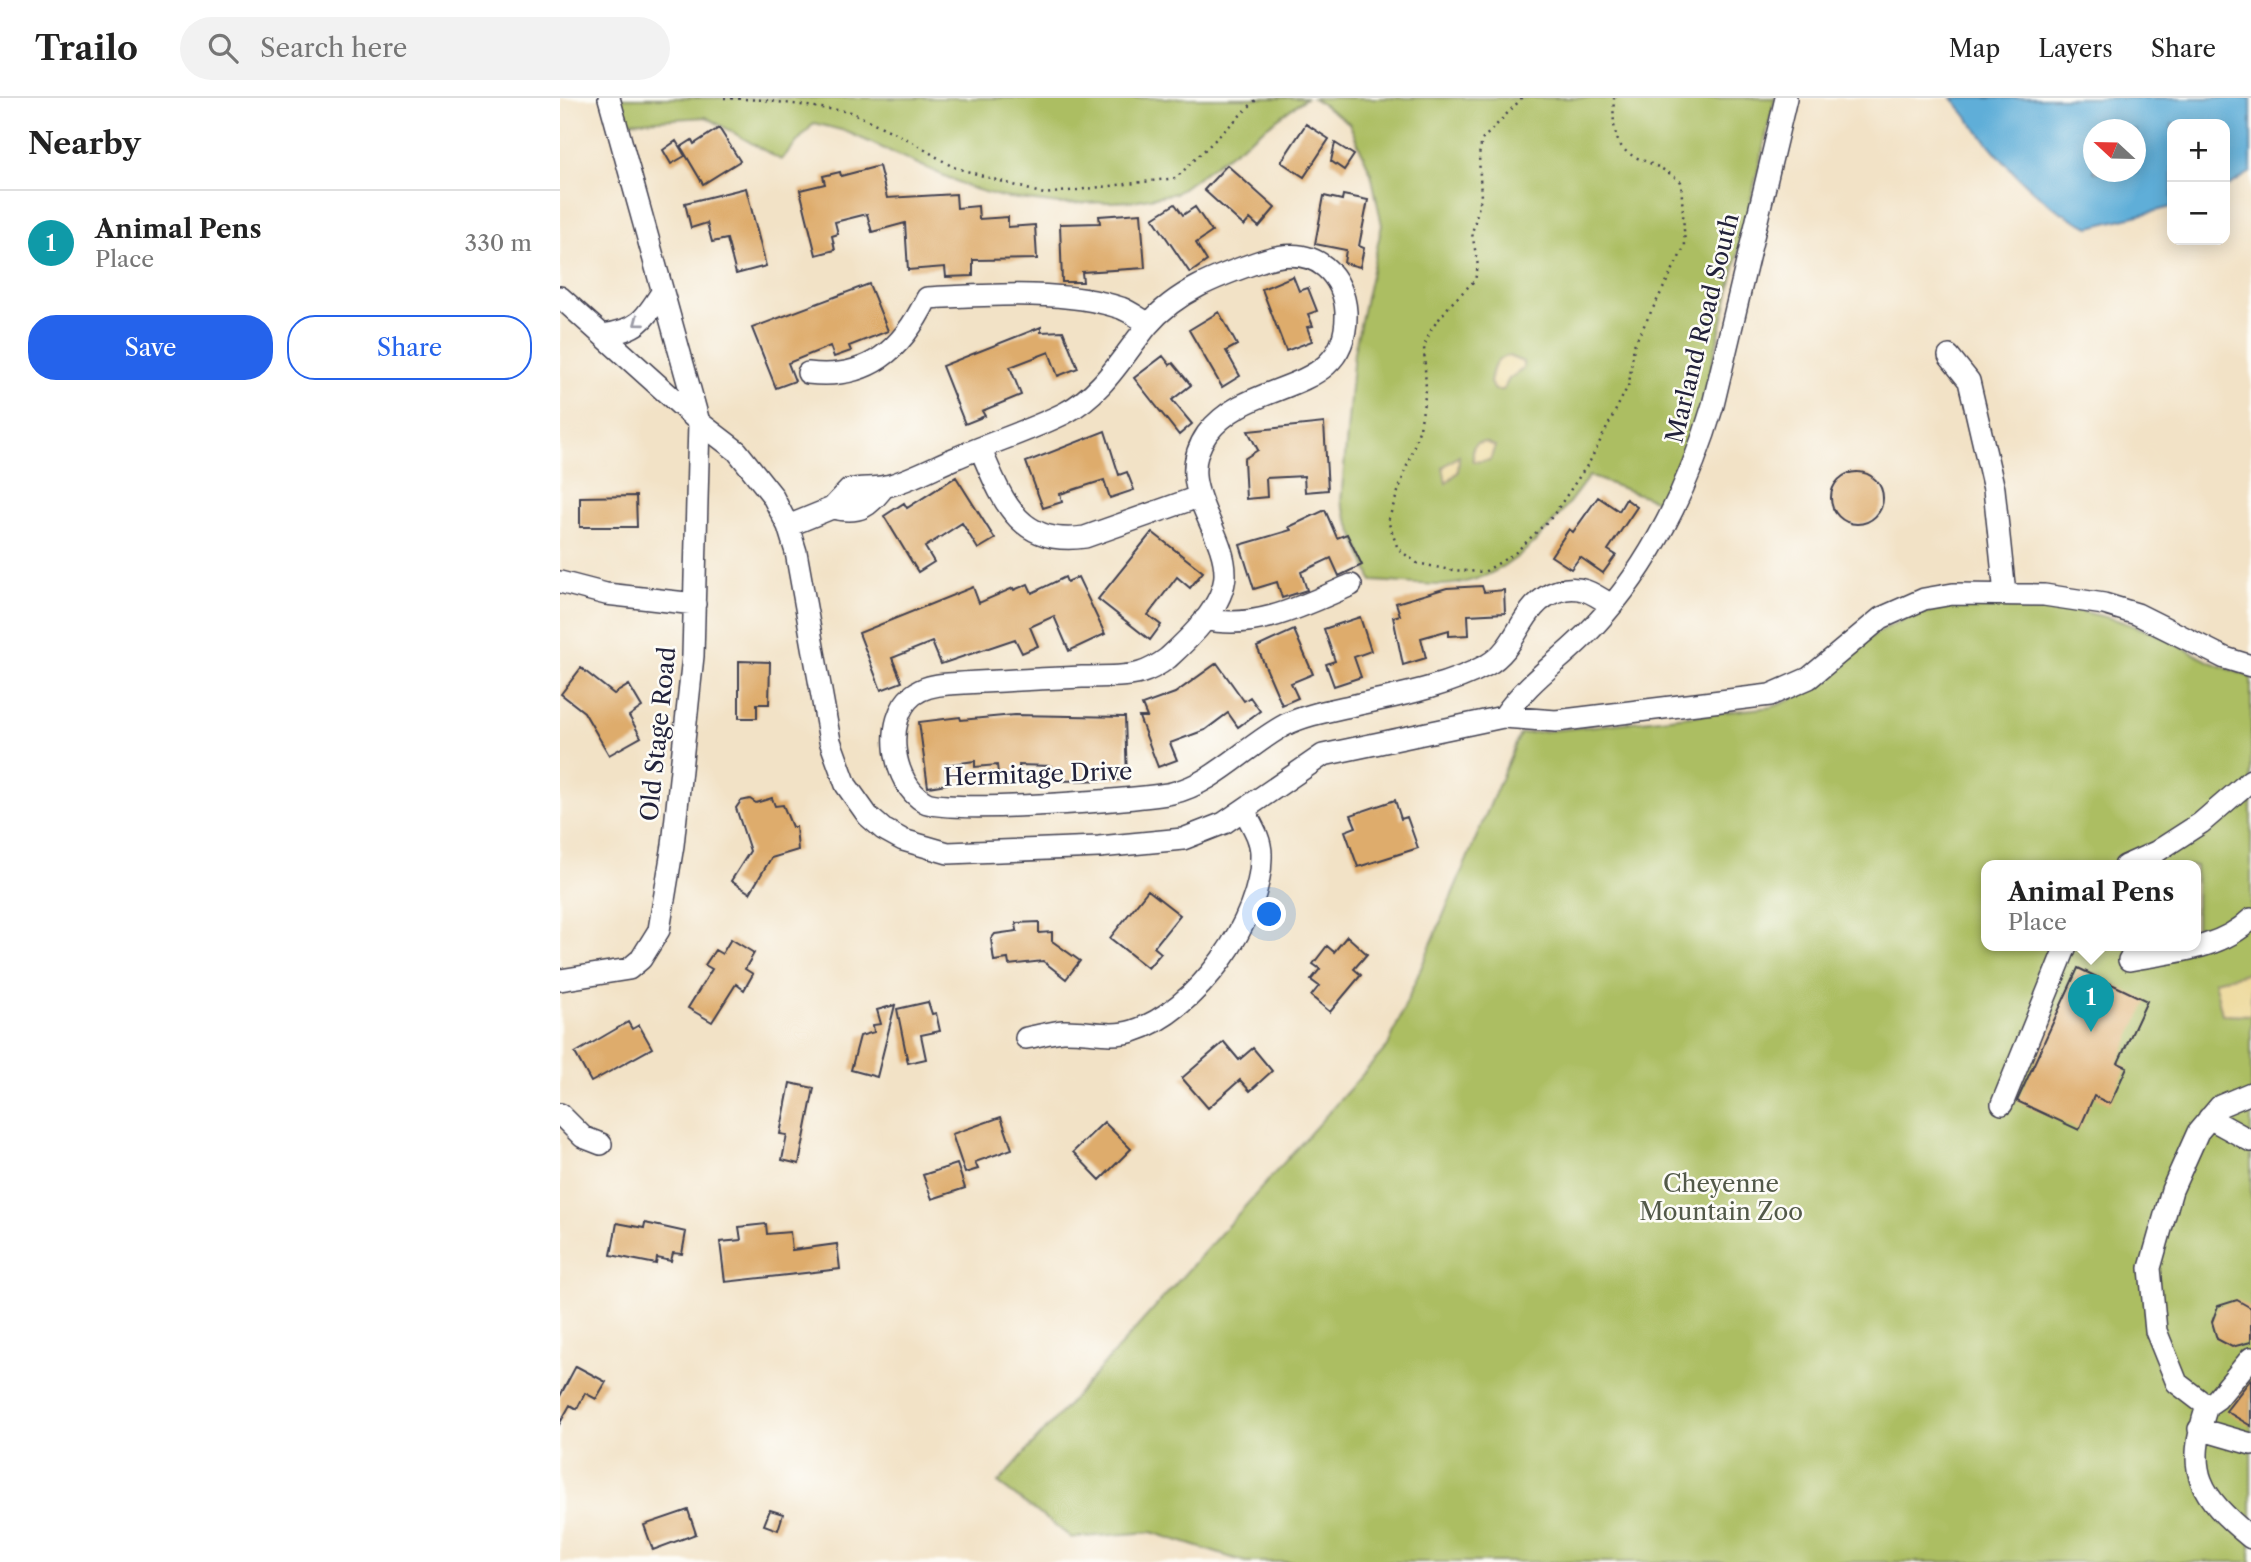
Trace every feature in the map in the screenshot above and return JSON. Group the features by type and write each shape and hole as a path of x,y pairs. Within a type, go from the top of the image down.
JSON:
{"street":[{"name":"Old Stage Road","path":"560,980 629,969 641,959 659,930 668,884 686,736 695,604 699,422 609,98"},
{"name":"Marland Road South","path":"1503,717 1522,690 1594,626 1611,605 1664,524 1700,447 1786,98"},
{"path":"788,526 832,508 853,512 870,504 885,486 1080,404 1108,379 1149,324 1191,289 1214,277 1270,258 1306,257 1323,265 1335,276 1343,293 1345,328 1334,359 1323,371 1245,401 1230,411 1206,436 1199,450 1198,497 1085,537 1065,540 1049,537 1020,522 1009,510 980,448"},
{"path":"603,335 626,332 646,318 662,292"},
{"path":"808,373 846,374 870,366 895,347 916,322 928,299 1003,296 1083,300 1122,309 1149,324"},
{"path":"560,297 699,422 737,451 772,495 788,526 801,575 830,741 846,785 868,816 883,829 925,848 948,853 989,853 1183,839 1206,832 1244,810 1323,755 1503,717 1556,721 1762,697 1809,678 1881,618 1924,599 1953,594 2044,594 2104,604 2137,614 2225,658 2251,666"},
{"path":"1949,356 1969,381 1994,489 2005,594"},
{"name":"Hermitage Drive","path":"1198,497 1223,559 1225,574 1216,602 1205,619 1167,658 1138,674 948,684 929,686 914,694 904,705 895,735 904,781 912,793 926,803 963,808 1173,793 1208,778 1287,724 1307,716 1399,695 1489,664 1512,643 1529,610 1542,598 1558,591 1573,588 1588,590 1611,605"},
{"path":"560,582 606,594 695,604"},
{"path":"1205,619 1227,624 1246,623 1295,609 1351,585"},
{"path":"2138,860 2156,852 2201,823 2251,780"},
{"path":"1026,1038 1063,1031 1130,1032 1162,1018 1202,984 1238,933 1251,906 1259,879 1260,841 1244,810"},
{"path":"2201,945 2217,942 2240,930 2251,919"},
{"path":"2002,1104 2064,951"},
{"path":"2129,960 2173,951"},
{"path":"2207,1406 2177,1383 2156,1331 2150,1268 2172,1189 2198,1132 2220,1106 2251,1093"},
{"path":"560,1114 583,1137 601,1144"},
{"path":"2210,1118 2251,1140"},
{"path":"2251,1358 2217,1399 2207,1406 2196,1447 2197,1468 2204,1490 2215,1508 2251,1538"},
{"path":"2199,1429 2251,1444"}],"path":[{"path":"724,98 764,100 850,112 909,140 953,167 1044,194 1176,178 1258,98"},
{"path":"1522,98 1482,140 1479,155 1481,198 1472,233 1478,266 1475,281 1450,304 1432,328 1424,346 1426,390 1420,428 1388,521 1398,549 1417,563 1450,570 1484,572 1515,553 1552,517 1590,461 1629,384 1634,345 1685,246 1681,182 1670,172 1625,153 1616,142 1614,98"}],"green space":[{"path":"619,98 1306,98 1176,193 1133,201 1059,204 1002,197 971,188 845,131 814,123 781,160 706,117 626,122"},
{"path":"1313,98 1775,98 1707,385 1693,434 1663,503 1589,476 1560,514 1528,548 1489,574 1467,582 1443,585 1372,581 1341,502 1354,352 1382,225 1371,173 1349,123"},
{"name":"Cheyenne Mountain Zoo","path":"1968,605 2076,610 2114,619 2157,634 2210,662 2251,677 2251,1562 1245,1562 1151,1532 1072,1538 998,1483 1388,1046 1520,734 1772,707 1815,685 1881,631 1930,612"}],"sand":[{"path":"1508,356 1523,362 1523,369 1509,379 1503,390 1495,390 1490,383 1493,370 1500,359"},
{"path":"1485,442 1495,446 1490,460 1473,462 1473,448 1476,443"},
{"path":"1459,456 1458,472 1446,483 1443,467"},
{"path":"2251,972 2251,1015 2222,1014 2214,981"}],"water":[{"path":"1952,98 2251,98 2251,172 2230,185 2230,119 2167,119 2167,208 2090,227 2049,203 2013,172"}],"building":[{"path":"1306,124 1329,139 1304,177 1281,162"},
{"path":"719,128 740,161 703,184 681,147 692,140 694,144"},
{"path":"676,141 685,156 671,164 663,150"},
{"path":"1335,143 1354,155 1344,170 1331,161"},
{"path":"1227,165 1275,208 1259,227 1250,219 1244,226 1204,190"},
{"path":"879,166 887,198 956,194 957,208 978,206 979,219 1008,217 1008,227 1035,225 1037,259 973,260 973,276 946,277 945,267 908,270 905,223 872,232 867,214 835,222 838,234 832,236 835,250 816,255 800,190 825,184 823,176 840,172 841,176"},
{"path":"746,188 766,266 736,274 727,239 712,242 707,223 691,228 685,203"},
{"path":"1343,195 1368,200 1359,246 1364,248 1360,267 1344,263 1346,250 1315,244 1324,196 1342,200"},
{"path":"1175,204 1183,215 1195,207 1212,232 1196,243 1207,261 1190,273 1153,218"},
{"path":"1141,213 1145,268 1082,272 1083,282 1062,282 1060,224 1100,223 1099,216"},
{"path":"1293,276 1299,291 1308,288 1317,311 1308,314 1313,326 1307,327 1312,341 1286,351 1262,289"},
{"path":"869,284 888,331 849,346 851,351 834,357 830,346 788,363 795,381 776,388 752,328"},
{"path":"1219,312 1237,345 1226,351 1240,376 1222,387 1189,330"},
{"path":"1041,327 1041,332 1063,331 1078,368 1058,376 1049,352 1010,367 1021,395 982,411 985,416 965,424 942,366"},
{"path":"1163,356 1170,365 1173,363 1191,385 1172,400 1192,424 1179,435 1134,378"},
{"path":"1324,423 1328,490 1305,492 1304,476 1266,478 1267,497 1246,499 1244,459 1258,450 1248,431"},
{"path":"1105,431 1119,475 1127,472 1134,490 1110,498 1104,480 1060,494 1062,502 1043,508 1026,462"},
{"path":"1857,472 1876,479 1883,498 1876,517 1857,524 1838,517 1831,498 1838,479"},
{"path":"956,477 995,539 978,549 962,523 925,547 934,562 918,572 884,516 904,503 907,508"},
{"path":"636,496 637,527 580,527 580,497"},
{"path":"1598,497 1619,511 1626,499 1637,507 1608,550 1616,555 1603,573 1580,557 1571,569 1551,556 1569,529 1573,532"},
{"path":"1325,510 1337,538 1347,534 1362,565 1339,576 1331,558 1301,572 1307,590 1282,598 1277,582 1254,589 1240,545 1291,530 1289,527"},
{"path":"1152,532 1203,572 1190,588 1177,577 1148,615 1161,625 1150,640 1098,599"},
{"path":"1065,577 1067,582 1078,577 1105,634 1069,651 1054,616 1030,627 1038,646 1022,653 1015,639 941,664 932,642 892,658 902,682 881,690 859,633 973,587 979,603 1028,584 1032,593"},
{"path":"1482,586 1484,592 1504,590 1505,613 1468,615 1469,635 1449,636 1449,630 1421,638 1426,658 1403,665 1393,617 1400,615 1396,603 1447,588"},
{"path":"1360,617 1371,651 1354,657 1361,677 1334,686 1326,664 1335,661 1324,629"},
{"path":"1294,630 1313,674 1291,683 1298,698 1282,705 1257,647"},
{"path":"739,661 770,662 769,704 757,704 757,718 739,718"},
{"path":"1217,663 1244,701 1250,697 1260,711 1238,727 1228,713 1205,730 1170,743 1177,760 1158,767 1139,717 1147,717 1142,705 1175,693"},
{"path":"581,668 614,694 629,685 642,707 629,716 641,737 609,755 584,712 561,694"},
{"path":"1014,715 1125,717 1127,780 1051,781 1051,766 1019,765 1020,779 999,781 997,765 975,767 975,761 945,765 947,784 928,787 919,722"},
{"path":"772,798 775,806 783,805 792,827 796,827 798,850 771,858 750,893 731,881 750,851 736,808 741,801 750,799 756,803"},
{"path":"1395,800 1401,819 1407,817 1418,848 1358,867 1345,831 1356,827 1351,815"},
{"path":"1148,890 1180,915 1154,947 1161,953 1148,968 1110,938"},
{"path":"1039,922 1039,933 1052,932 1052,941 1080,961 1066,979 1043,961 1009,965 1008,959 994,961 991,939 995,934 1017,931 1016,923"},
{"path":"1347,936 1367,954 1354,969 1361,975 1330,1012 1311,996 1319,986 1311,980 1320,969 1313,964 1327,946 1334,952"},
{"path":"731,939 754,953 745,969 753,974 744,990 736,984 712,1022 688,1008 712,969 705,965 715,950 722,954"},
{"path":"2078,968 2147,1001 2118,1063 2127,1067 2110,1104 2094,1096 2079,1130 2017,1101"},
{"path":"928,1002 932,1014 936,1013 940,1031 921,1035 926,1059 908,1063 897,1009"},
{"path":"895,1005 877,1077 851,1070 860,1036 874,1032 873,1025 881,1024 877,1010"},
{"path":"628,1022 632,1029 639,1025 652,1048 591,1082 575,1053"},
{"path":"1224,1042 1239,1060 1253,1048 1272,1071 1250,1091 1240,1080 1208,1108 1182,1078"},
{"path":"790,1083 814,1088 799,1164 782,1160 787,1135 780,1134"},
{"path":"1001,1117 1012,1149 975,1162 978,1169 965,1173 952,1134"},
{"path":"1104,1122 1131,1149 1100,1180 1073,1152"},
{"path":"957,1164 965,1188 932,1199 923,1175"},
{"path":"617,1223 644,1228 645,1223 686,1232 682,1254 673,1253 671,1261 657,1258 656,1264 611,1255"},
{"path":"766,1224 767,1234 790,1232 792,1250 837,1244 840,1269 725,1282 720,1242 741,1240 739,1227"},
{"path":"2237,1300 2251,1308 2251,1342 2232,1347 2217,1339 2212,1322 2218,1306"},
{"path":"576,1366 606,1382 596,1399 585,1393 577,1409 570,1405 560,1423 560,1396"},
{"path":"2251,1379 2251,1426 2226,1411"},
{"path":"688,1510 696,1534 653,1550 644,1525"},
{"path":"770,1510 783,1514 778,1530 764,1525"}],"place":[{"name":"Animal Pens","path":"2091,1032"}]}
